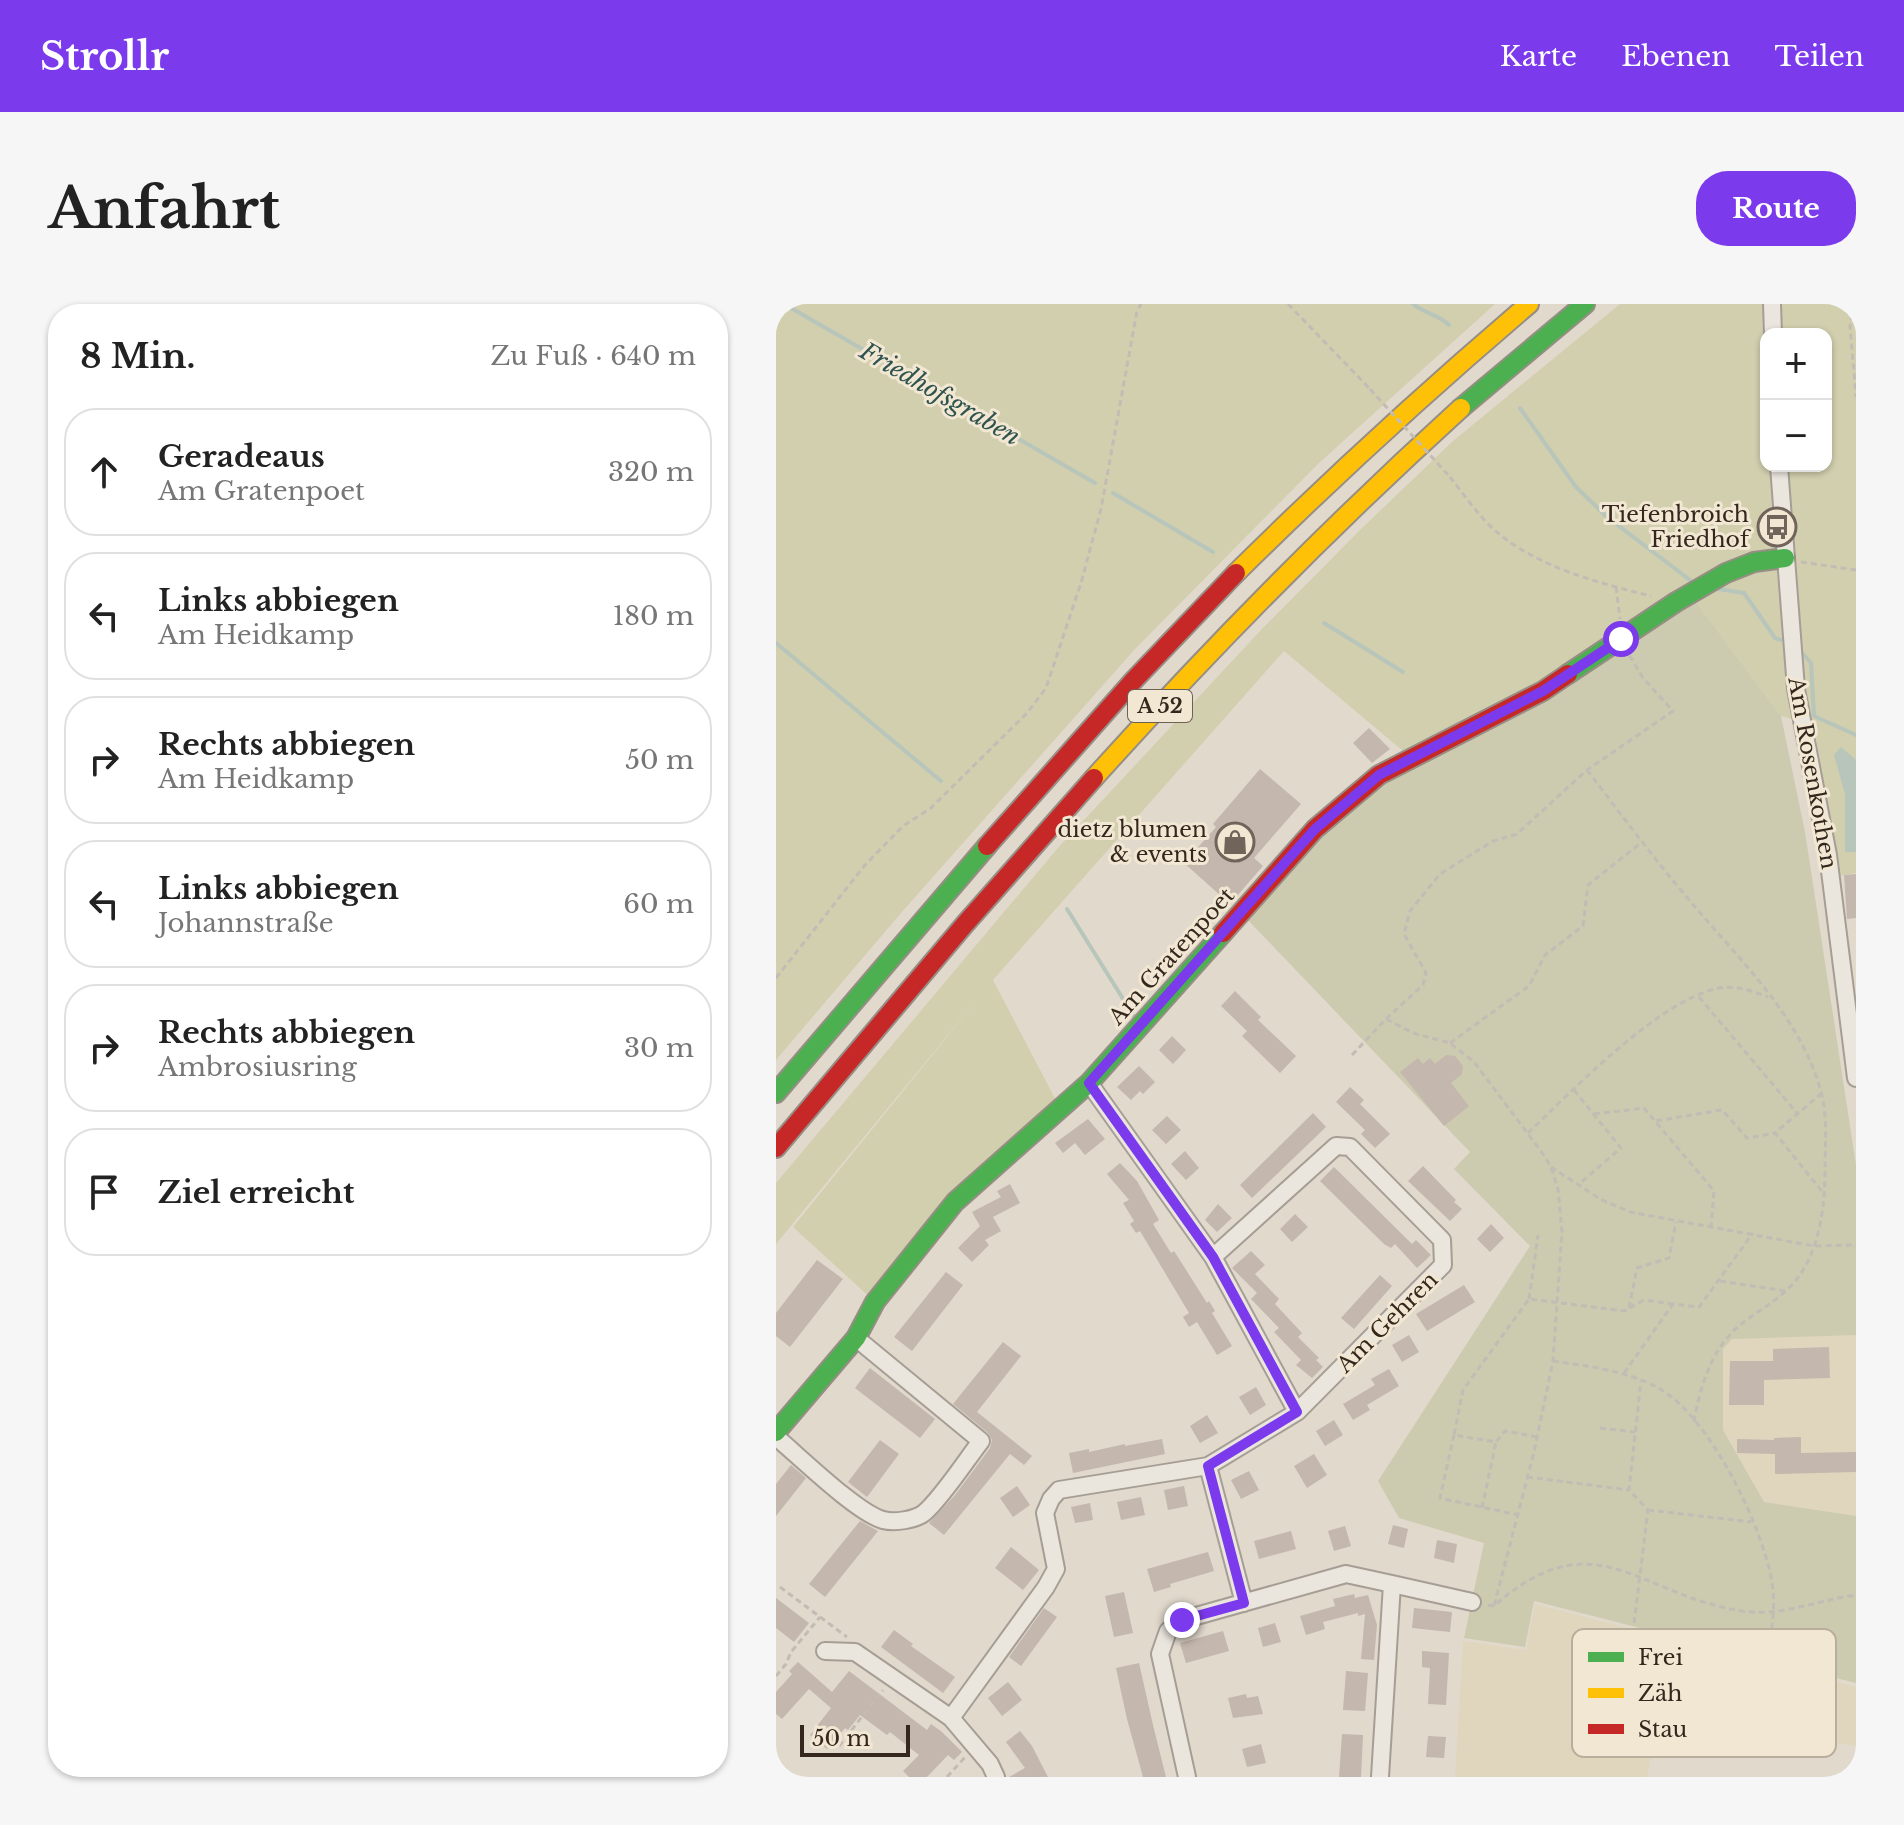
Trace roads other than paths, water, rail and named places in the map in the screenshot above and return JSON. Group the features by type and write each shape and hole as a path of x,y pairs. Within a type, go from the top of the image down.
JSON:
{"main road":[{"name":"A 52","path":"776,1093 1067,752 1191,620 1303,506 1421,396 1529,304"},
{"name":"A 52","path":"776,1148 1063,811 1220,641 1442,423 1585,304"},
{"name":"Am Gratenpoet","path":"776,1434 856,1338 875,1302 955,1202 1089,1083 1315,829 1379,775 1543,691 1676,602 1726,573 1754,562 1785,560"}],"street":[{"path":"1772,304 1773,328"},
{"name":"Am Rosenkothen","path":"1779,472 1796,689 1828,855 1856,1078"},
{"path":"1089,1083 1213,1257 1297,1412"},
{"name":"Am Gehren","path":"1208,1466 1297,1412 1443,1265 1442,1240 1350,1147 1336,1146 1213,1257"},
{"name":"Am Gratenpoet","path":"776,1434 863,1509 884,1520 905,1520 923,1514 981,1441 856,1338"},
{"path":"951,1718 1056,1569 1045,1513 1059,1490 1208,1466 1244,1603"},
{"path":"1187,1777 1160,1654 1168,1631 1182,1620 1346,1574 1472,1602"},
{"path":"1380,1777 1392,1584"},
{"path":"825,1651 855,1652 951,1718 990,1764 996,1777"}],"waterway":[{"name":"Friedhofsgraben","path":"784,304 1095,483"},
{"path":"1413,304 1449,325"},
{"path":"1520,408 1576,487 1607,517 1690,580"},
{"name":"Friedhofsgraben","path":"1113,493 1213,552"},
{"path":"1719,589 1744,593 1775,638 1781,640"},
{"name":"Friedhofsgraben","path":"1324,623 1403,672"},
{"path":"776,643 941,781"},
{"path":"1803,654 1811,663 1814,716 1856,735"},
{"path":"1067,909 1135,1018"}],"place":[{"name":"Tiefenbroich Friedhof","path":"1777,527"},
{"name":"dietz blumen & events","path":"1235,842"}]}
